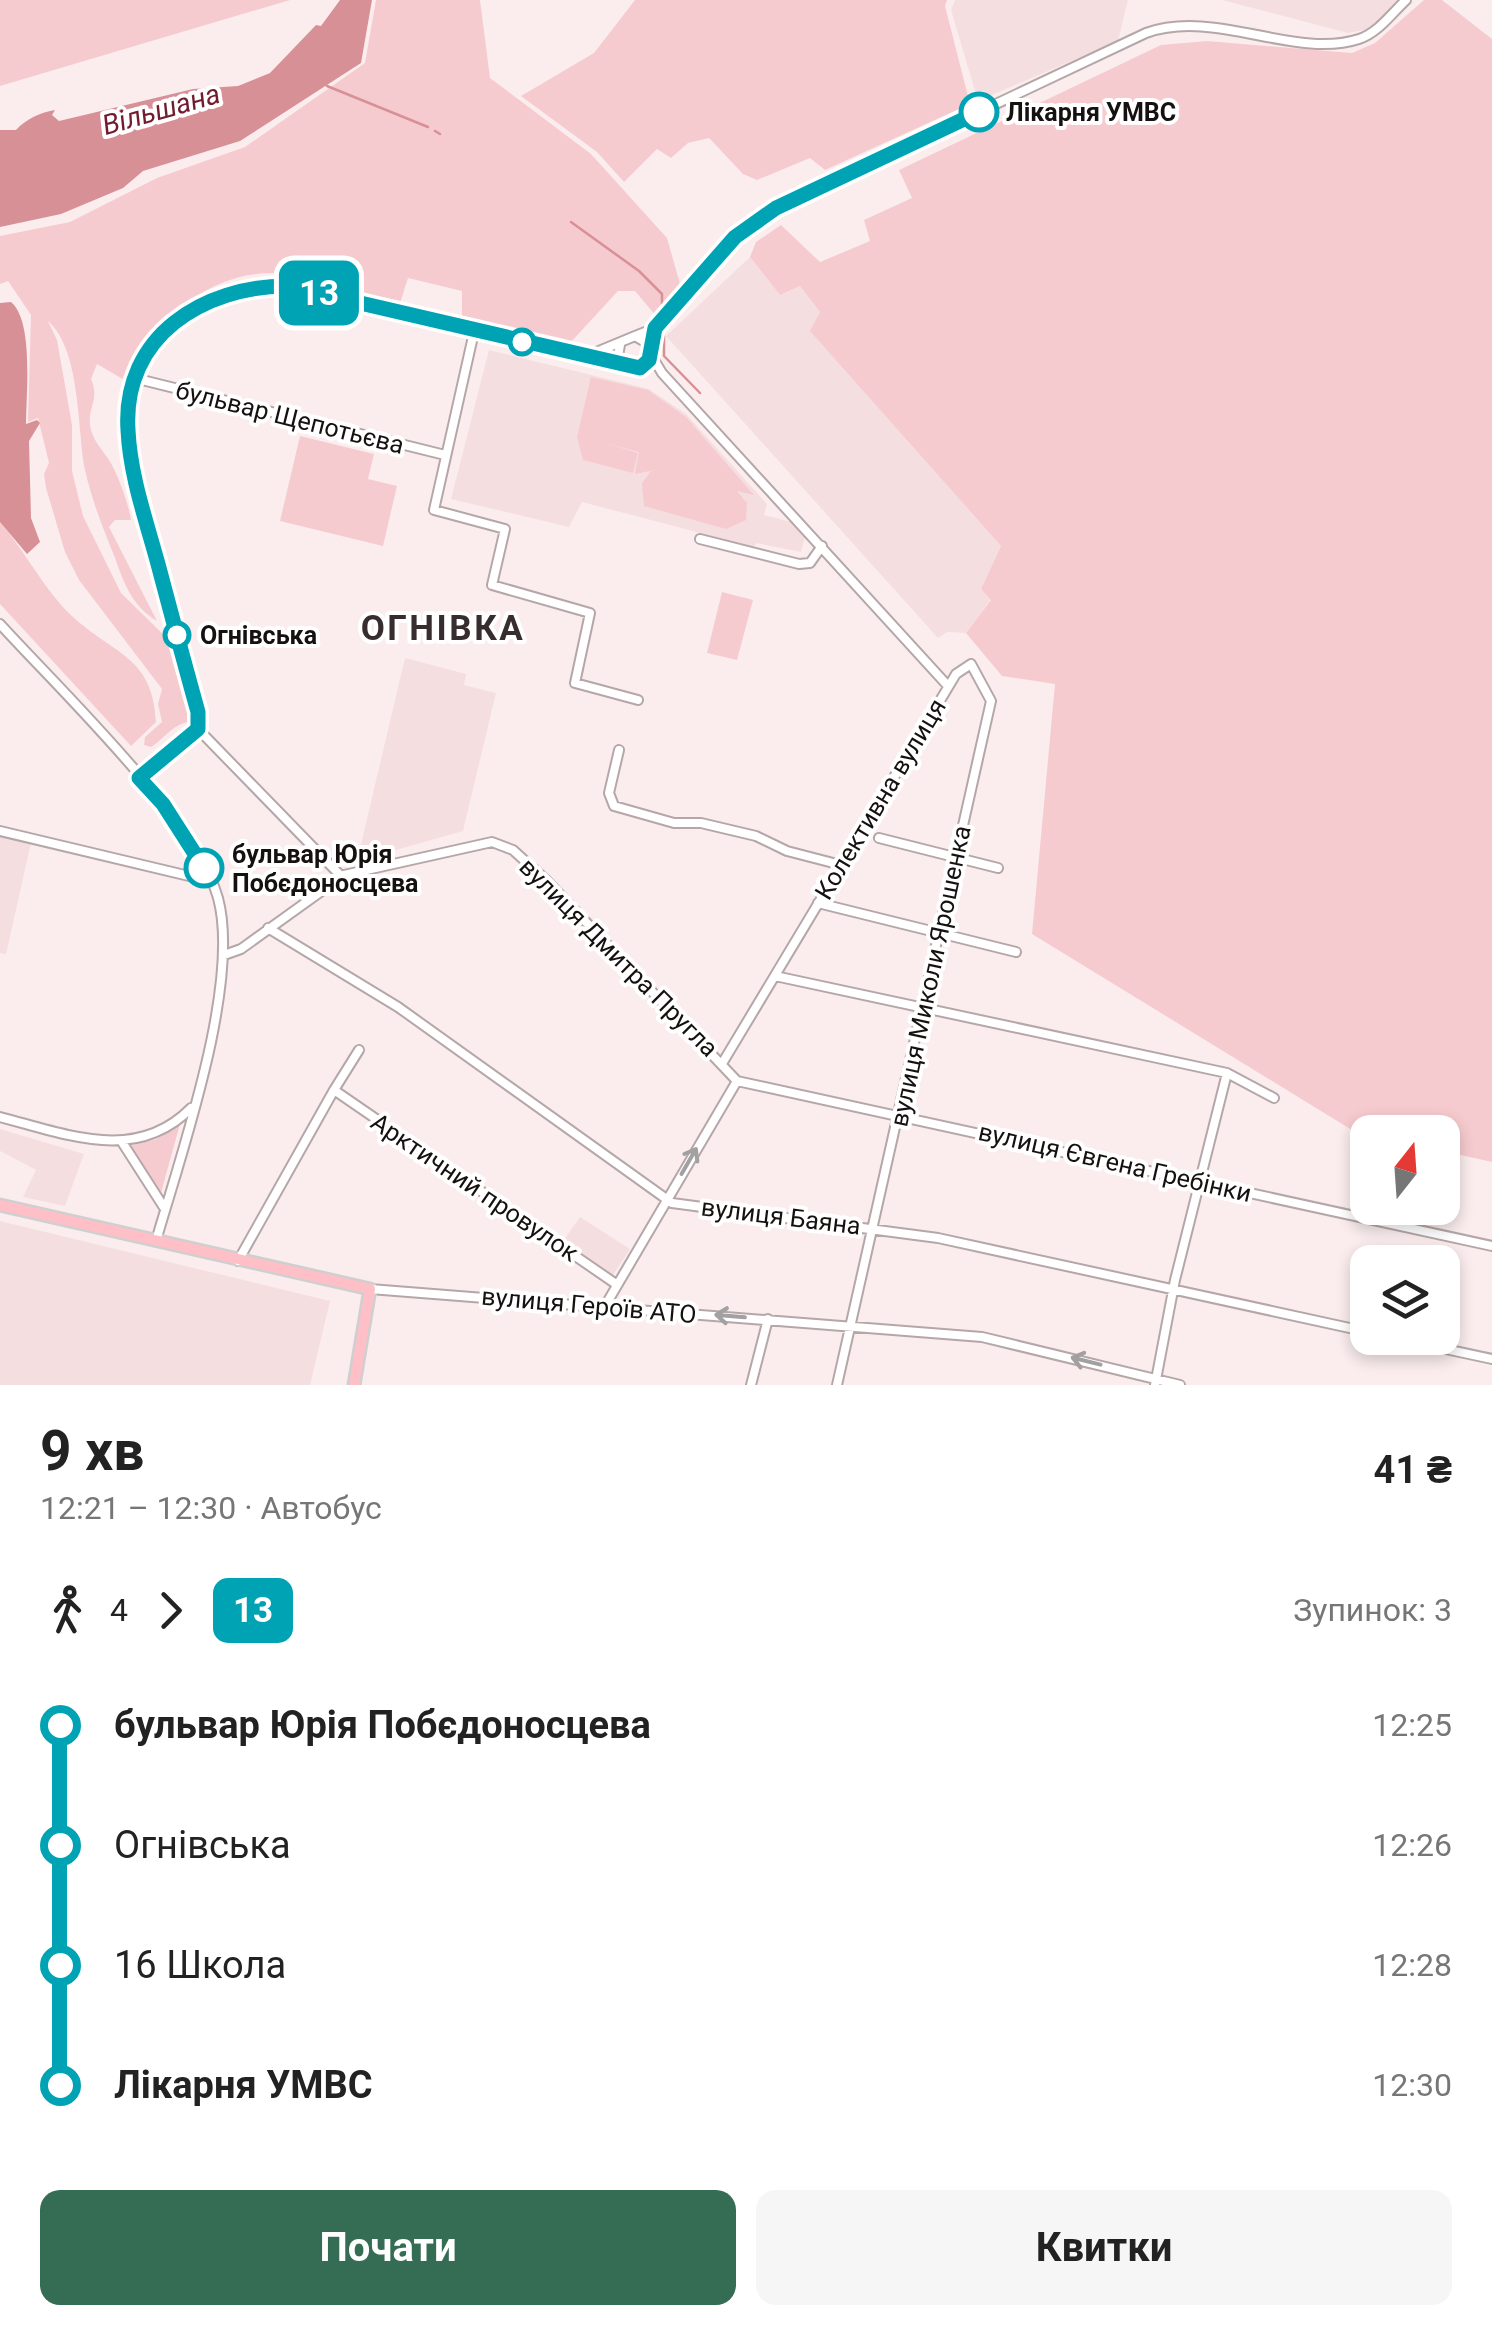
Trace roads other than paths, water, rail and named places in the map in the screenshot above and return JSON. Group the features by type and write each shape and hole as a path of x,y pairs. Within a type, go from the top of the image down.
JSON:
{"main road":[{"name":"вулиця Героїв АТО","path":"0,1205 370,1289"},
{"path":"354,1385 370,1289"}],"street":[{"path":"564,351 592,354 655,328 735,237 776,208 1134,38 1186,24 1334,44 1372,33 1406,0"},
{"path":"341,876 198,729 198,712 134,474 128,429 134,378 143,356 166,328 220,294 252,286 287,286 640,368 650,350 655,328"},
{"path":"474,332 434,510 505,530 492,585 590,613 576,683 638,700"},
{"path":"635,336 650,350"},
{"path":"620,344 621,363"},
{"name":"Колективна вулиця","path":"650,350 670,380 948,686 723,1062"},
{"name":"Колективна вулиця","path":"640,368 670,380"},
{"name":"бульвар Щепотьєва","path":"134,378 445,456"},
{"path":"700,539 798,564 810,563 822,546"},
{"path":"0,624 139,778 197,854 218,898 225,967 194,1105 156,1241"},
{"name":"вулиця Миколи Ярошенка","path":"837,1385 991,701 971,664 956,674 948,686"},
{"path":"139,778 198,729"},
{"path":"619,750 608,793 614,806 674,823 701,823 756,836 787,850 840,865"},
{"path":"0,831 210,881"},
{"path":"878,838 998,868"},
{"name":"вулиця Дмитра Пругла","path":"224,955 240,949 341,876 481,841 502,844 546,880 630,972 723,1062"},
{"path":"818,903 1016,952"},
{"name":"вулиця Баяна","path":"268,928 398,1007 667,1200 874,1227 1350,1328"},
{"path":"774,976 1227,1073 1274,1098"},
{"path":"238,1261 359,1050"},
{"path":"604,1306 737,1081 723,1062"},
{"path":"1156,1382 1227,1073"},
{"name":"вулиця Євгена Гребінки","path":"737,1081 1492,1246"},
{"name":"Арктичний провулок","path":"334,1090 616,1284"},
{"path":"0,1117 89,1140 122,1142 166,1129 194,1105"},
{"path":"122,1142 165,1208"},
{"name":"вулиця Героїв АТО","path":"370,1289 982,1337 1180,1385"},
{"path":"751,1385 768,1318"},
{"path":"1460,1352 1492,1359"}],"water":[{"name":"Вільшана","path":"340,0 372,0 361,63 240,141 143,171 123,188 61,214 0,227 0,130 16,130 33,117 55,110 52,115 59,121 193,89 238,86 270,73 316,25 321,26"},
{"path":"11,302 26,341 26,424 37,420 40,423 29,441 31,518 40,542 27,554 0,522 0,303"}],"waterway":[{"path":"327,86 428,127"},
{"path":"435,131 440,134"},
{"path":"571,222 639,271 662,294 662,304"},
{"path":"664,336 664,356 700,393"}],"place":[{"name":"Лікарня УМВС","path":"979,112"},
{"name":"Огнівська","path":"177,635"},
{"name":"бульвар Юрія Побєдоносцева","path":"204,868"}],"district":[{"name":"ОГНІВКА","path":"443,628"}]}
